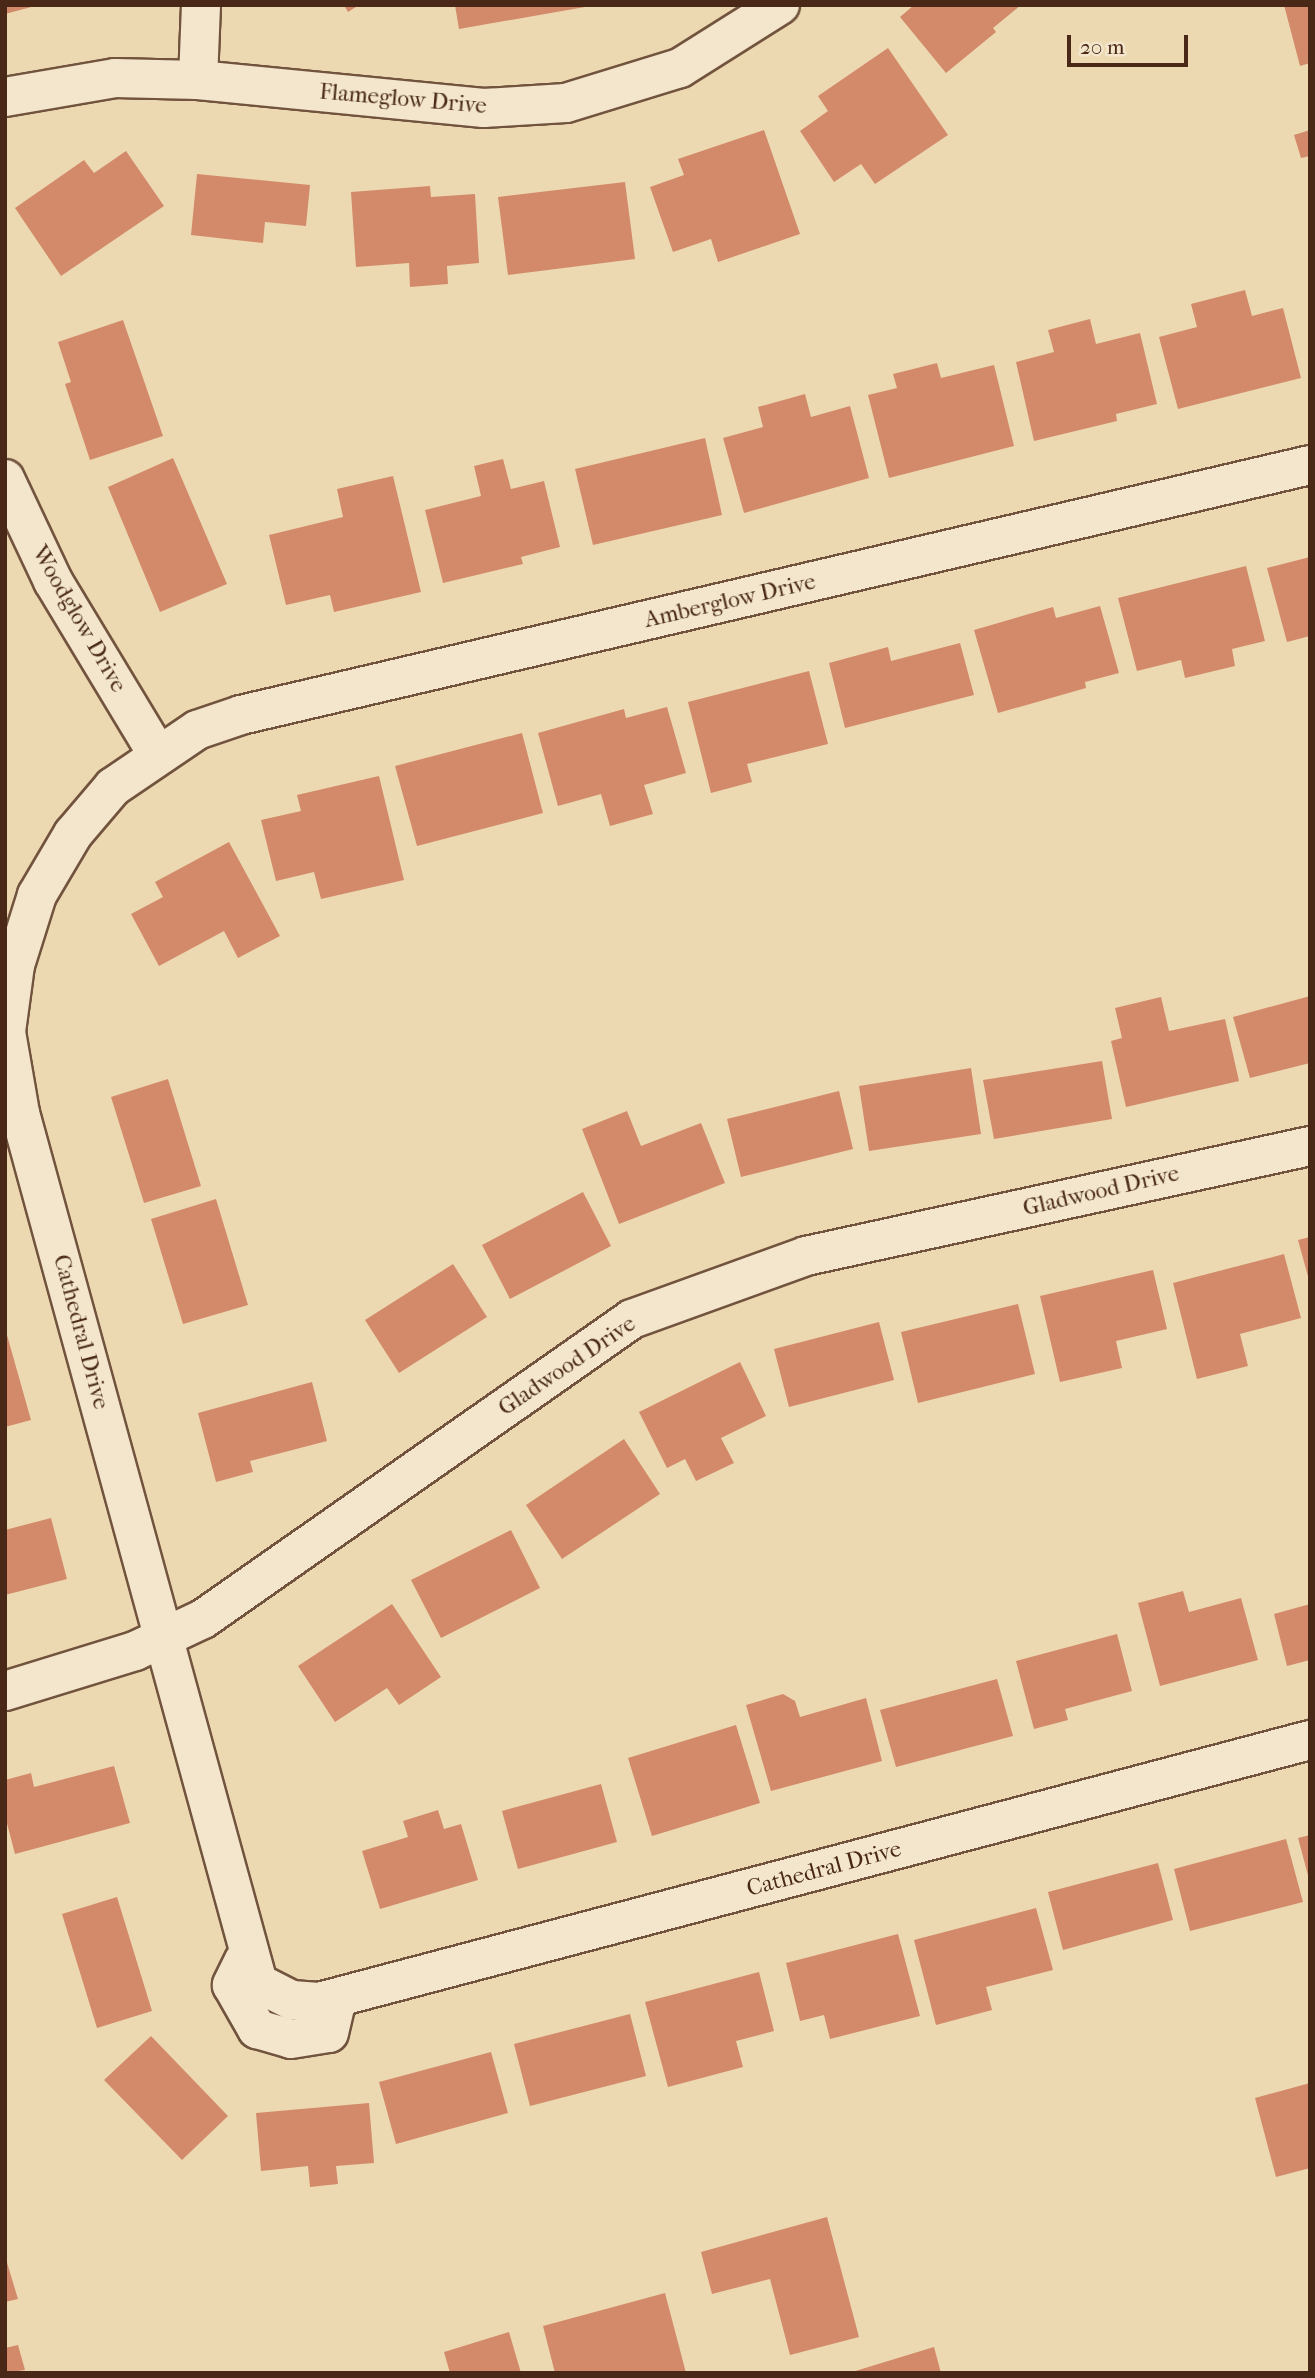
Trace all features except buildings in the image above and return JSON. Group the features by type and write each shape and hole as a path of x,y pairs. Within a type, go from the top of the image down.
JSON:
{"street":[{"path":"198,80 201,5"},
{"name":"Flameglow Drive","path":"5,97 115,78 198,80 401,103 484,108 566,103 680,68 780,5"},
{"name":"Amberglow Drive","path":"158,755 197,730 241,715 1310,465"},
{"name":"Woodglow Drive","path":"5,480 53,581 158,755"},
{"name":"Cathedral Drive","path":"158,755 113,787 73,834 37,895 15,965 6,1032 20,1113 258,1983 292,2000 337,1998 1310,1740"},
{"name":"Gladwood Drive","path":"5,1690 164,1638 211,1613 632,1319 806,1256 1310,1146"}]}
